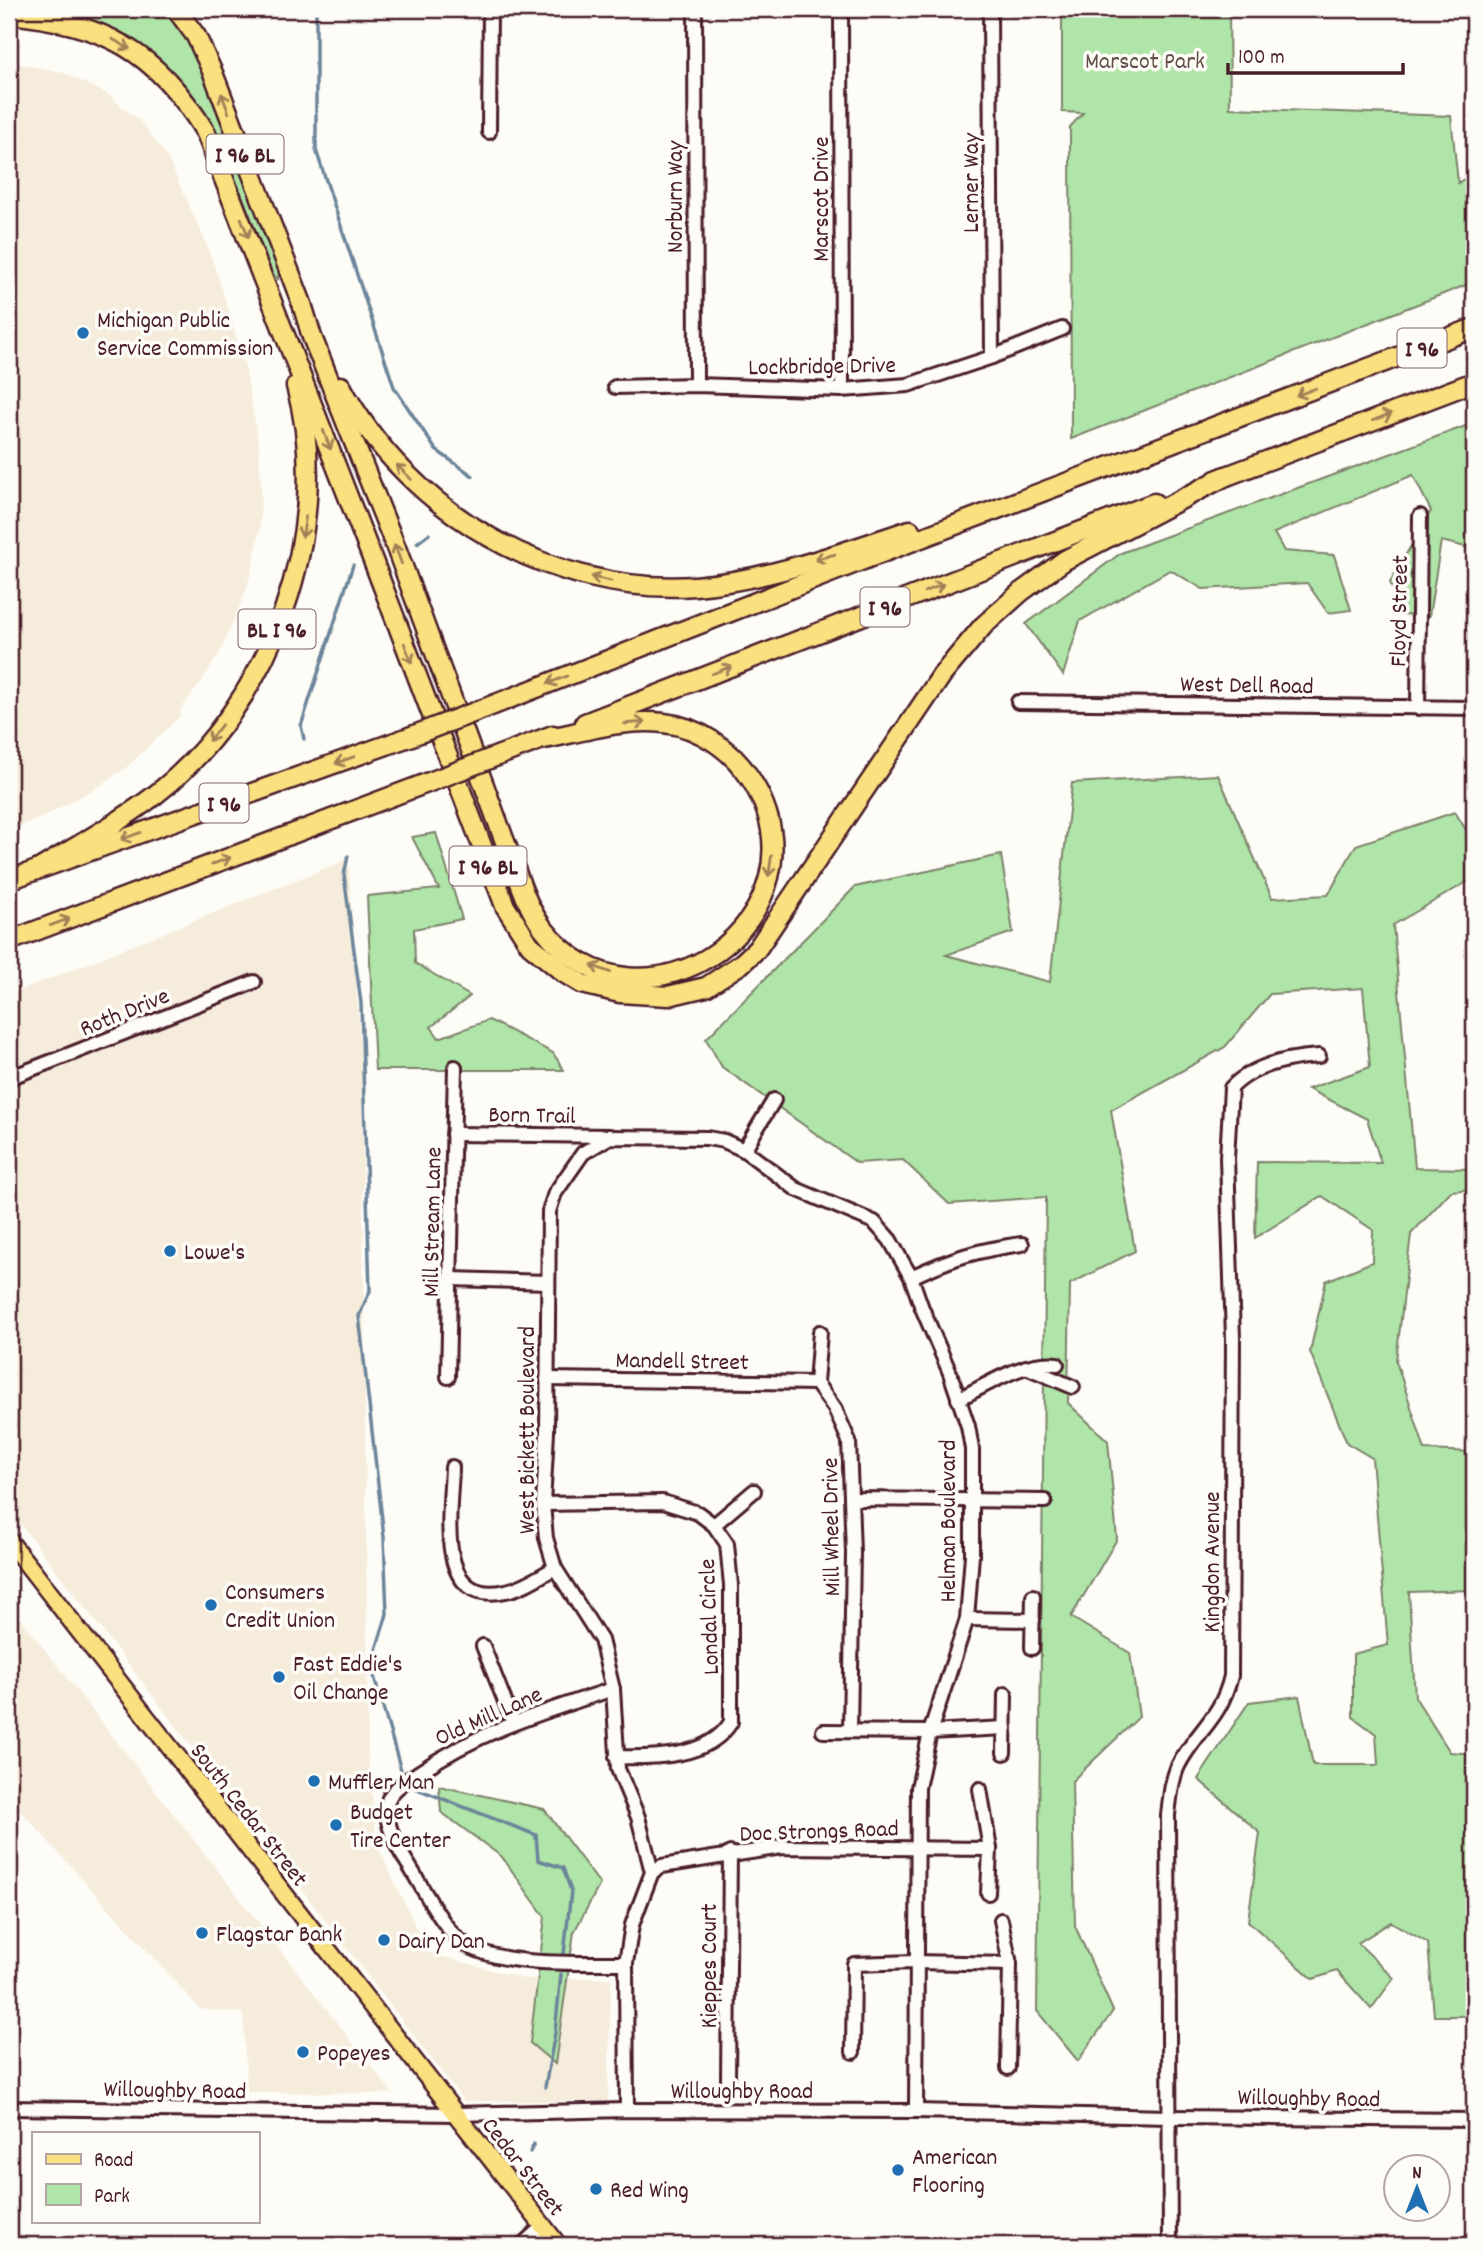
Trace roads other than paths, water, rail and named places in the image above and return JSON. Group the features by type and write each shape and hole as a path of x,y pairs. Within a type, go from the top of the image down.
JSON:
{"highway":[{"name":"I 96 BL","path":"176,9 196,36 213,73 302,304 312,337 395,545 517,876 540,924 578,959 599,969 630,976 655,976 684,971 707,960 732,942 751,919 761,901 769,875 772,849 764,805 738,762 722,747 703,735 667,723 621,724 544,739"},
{"name":"I 96 BL","path":"9,14 50,18 93,30 135,53 163,75 188,104 206,132 505,905 516,927 530,945 582,984 620,993 668,996 706,987 741,964 757,949 942,676 983,626 1027,587 1065,560 1226,475"},
{"name":"BL I 96","path":"39,869 127,815 175,777 200,752 242,696 275,634 292,584 305,524 306,454 298,393 269,292"},
{"name":"I 96 BL","path":"302,304 342,387 363,422 382,449 417,485 454,515 501,543 554,566 591,577 674,587 743,579 863,546 1100,470"},
{"name":"I 96","path":"9,880 410,737 863,560 1474,328"},
{"name":"I 96","path":"9,941 1474,382"}],"main road":[{"name":"South Cedar Street","path":"9,1541 455,2114"},
{"name":"Cedar Street","path":"455,2114 558,2245"}],"street":[{"path":"489,132 490,9"},
{"name":"Norburn Way","path":"695,9 696,385"},
{"name":"Marscot Drive","path":"841,9 842,390"},
{"name":"Lerner Way","path":"990,9 992,357"},
{"name":"Lockbridge Drive","path":"615,387 696,385 842,390 908,385 992,357 1062,329"},
{"name":"Floyd Street","path":"1418,708 1420,516"},
{"name":"West Dell Road","path":"1018,702 1474,708"},
{"name":"Roth Drive","path":"9,1078 254,982"},
{"name":"Kingdon Avenue","path":"1170,2245 1168,1815 1177,1769 1226,1696 1231,1676 1233,1338 1227,1158 1231,1088 1244,1074 1288,1058 1319,1056"},
{"name":"Mill Stream Lane","path":"448,1377 455,1067"},
{"path":"610,1136 707,1138 724,1141 744,1150 774,1100"},
{"name":"Born Trail","path":"453,1134 610,1136"},
{"name":"West Bickett Boulevard","path":"610,1136 583,1153 555,1193 549,1211 543,1504 546,1538 555,1569 601,1640 613,1689 616,1757 624,1785 638,1817 652,1872"},
{"name":"Helman Boulevard","path":"744,1150 796,1189 874,1222 890,1240 911,1277 968,1426 972,1449 972,1555 967,1619 930,1732 918,1788 916,2111"},
{"path":"911,1277 952,1258 1022,1244"},
{"path":"451,1279 547,1282"},
{"path":"816,1383 820,1332"},
{"path":"958,1399 1026,1367 1042,1362 1057,1364"},
{"path":"1026,1367 1073,1387"},
{"name":"Mandell Street","path":"547,1379 816,1383"},
{"name":"Mill Wheel Drive","path":"816,1383 835,1409 849,1441 852,1499 850,1730"},
{"path":"452,1467 451,1550 453,1565 463,1583 478,1590 506,1591 555,1569"},
{"path":"714,1525 754,1491"},
{"path":"852,1499 1045,1501"},
{"name":"Londal Circle","path":"543,1504 663,1502 698,1513 714,1525 727,1544 730,1560 731,1722 720,1737 687,1751 667,1755 616,1757"},
{"path":"1032,1648 1033,1596"},
{"path":"967,1619 1033,1620"},
{"path":"483,1646 513,1722"},
{"name":"Old Mill Lane","path":"613,1689 513,1722 449,1752 397,1787 388,1798 386,1812 399,1851 453,1933 467,1946 486,1955 511,1960 626,1963"},
{"path":"1004,1753 1005,1694"},
{"path":"823,1731 930,1732 1004,1728"},
{"path":"980,1790 990,1849 988,1894"},
{"name":"Doc Strongs Road","path":"652,1872 662,1866 730,1853 782,1847 990,1849"},
{"name":"Kieppes Court","path":"728,2080 730,1853"},
{"path":"627,2110 626,1963 632,1925 652,1872"},
{"path":"1000,1920 1010,1964 1008,2068"},
{"path":"853,2052 854,1964 1010,1964"},
{"name":"Willoughby Road","path":"9,2108 455,2114 627,2110 916,2111 1474,2120"},
{"path":"522,2245 542,2227"}],"waterway":[{"path":"316,9 316,150 394,387 436,450 473,476"},
{"path":"417,543 429,534"},
{"path":"304,739 301,726 353,565"},
{"path":"348,856 344,875 361,1003 370,1291 359,1316 384,1537 387,1614 371,1666 403,1777"},
{"path":"415,1788 536,1835 538,1860 563,1868 571,1891 564,1954"},
{"path":"545,2087 555,2033 561,1974"},
{"path":"530,2152 534,2144"}],"place":[{"name":"Michigan Public Service Commission","path":"83,333"},
{"name":"Lowe's","path":"170,1251"},
{"name":"Consumers Credit Union","path":"211,1605"},
{"name":"Fast Eddie's Oil Change","path":"279,1677"},
{"name":"Muffler Man","path":"314,1781"},
{"name":"Budget Tire Center","path":"336,1825"},
{"name":"Flagstar Bank","path":"202,1933"},
{"name":"Dairy Dan","path":"384,1940"},
{"name":"Popeyes","path":"303,2052"},
{"name":"American Flooring","path":"898,2170"},
{"name":"Red Wing","path":"596,2189"}],"park label":[{"name":"Marscot Park","path":"1145,60"}]}
